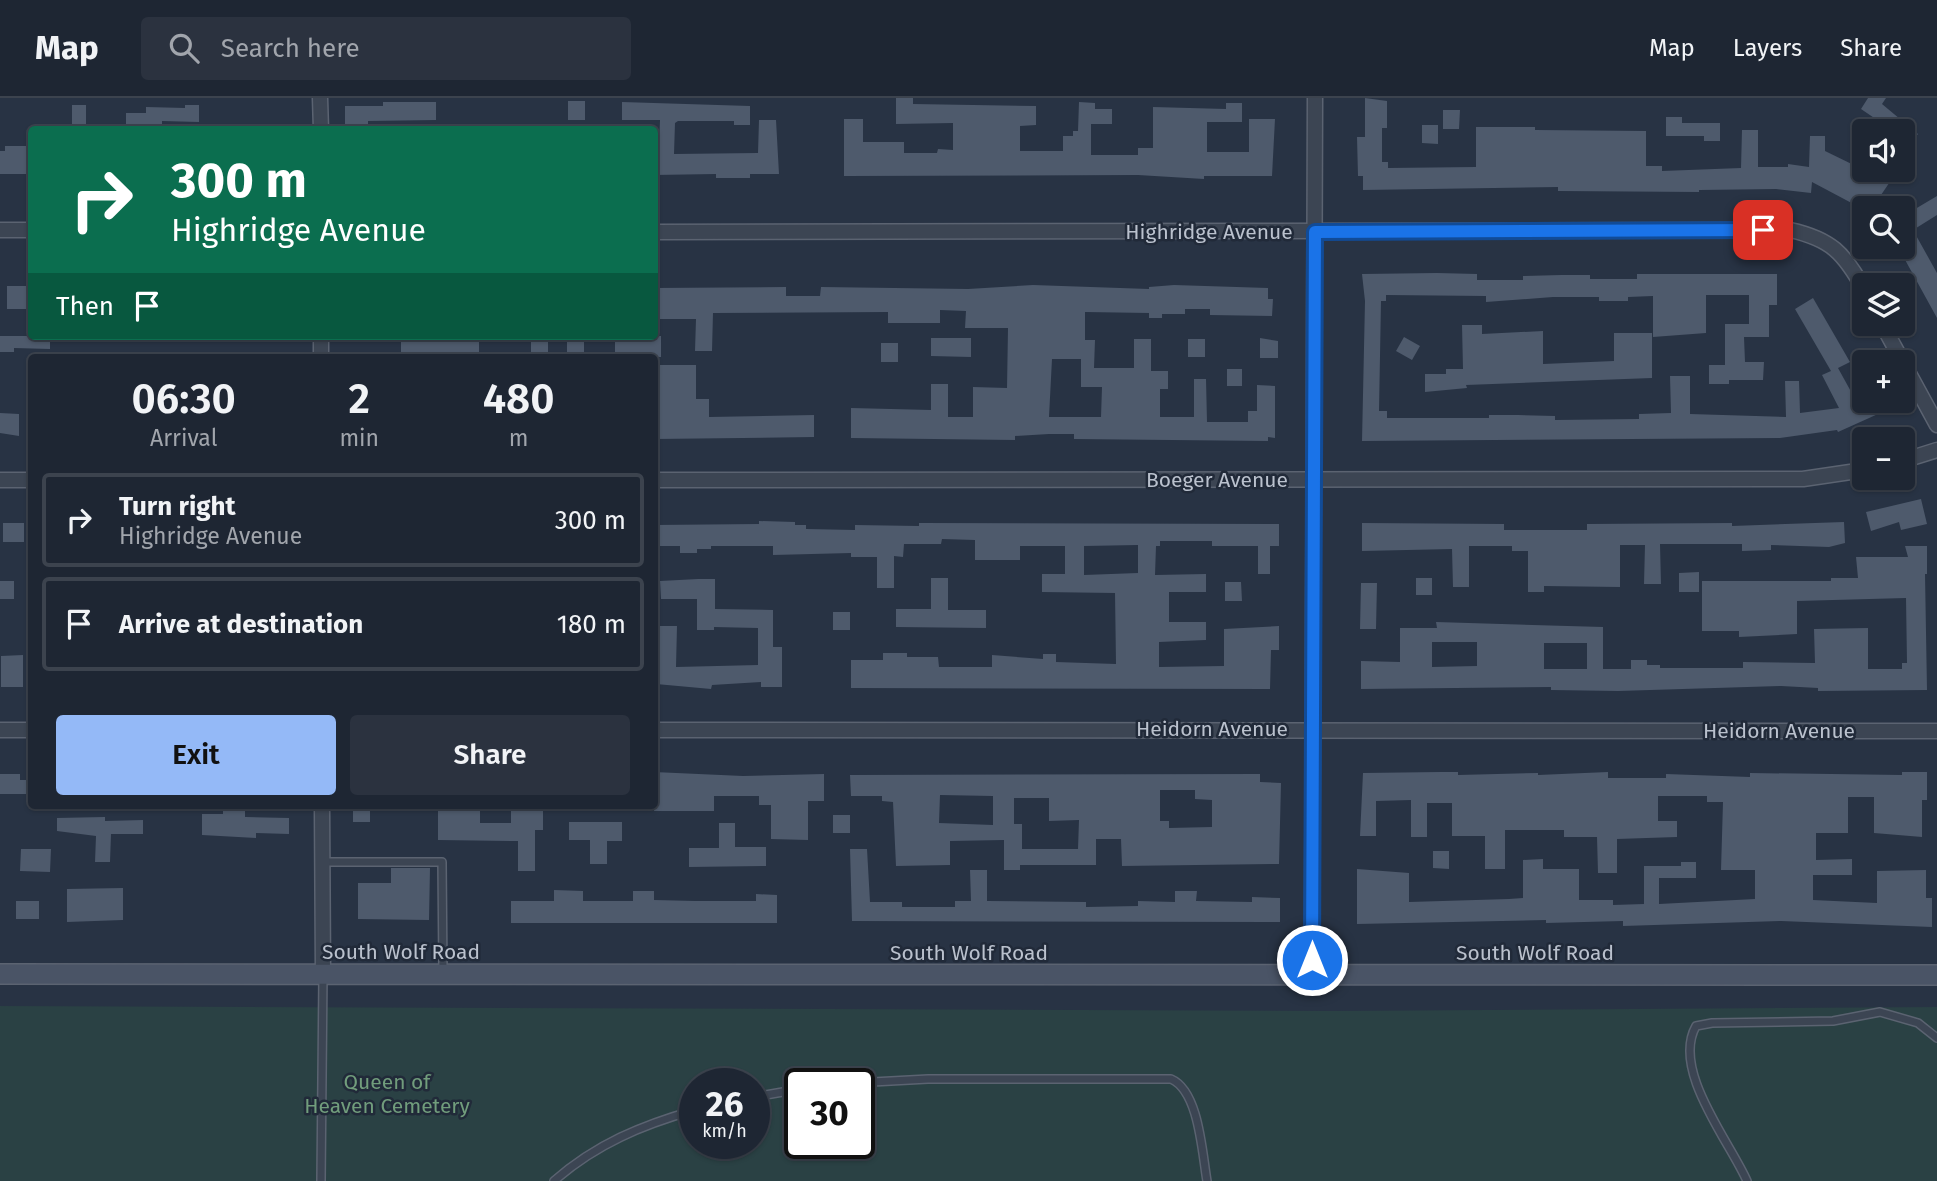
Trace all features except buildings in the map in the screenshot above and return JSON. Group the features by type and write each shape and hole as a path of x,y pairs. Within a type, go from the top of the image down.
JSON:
{"main road":[{"name":"South Wolf Road","path":"0,974 1937,975"}],"street":[{"path":"320,98 321,126"},
{"path":"1312,976 1315,98"},
{"path":"0,230 28,230"},
{"name":"Highridge Avenue","path":"658,232 1790,230 1814,236 1829,244 1843,255 1854,273"},
{"path":"1889,336 1937,425"},
{"path":"1915,457 1937,450"},
{"name":"Boeger Avenue","path":"658,480 1803,478 1852,472"},
{"path":"0,480 28,480"},
{"path":"0,730 28,730"},
{"name":"Heidorn Avenue","path":"658,730 1937,732"},
{"path":"323,809 323,975"}],"lane":[{"path":"323,862 442,862 443,974"},
{"path":"321,1181 320,1046 323,975"},
{"path":"1747,1181 1712,1116 1692,1069 1690,1044 1696,1026 1712,1023 1833,1021 1880,1012 1918,1023 1937,1038"},
{"path":"875,1082 928,1079 1171,1079 1181,1083 1192,1102 1207,1181"},
{"path":"554,1181 589,1153 615,1138 679,1116"}],"green space":[{"name":"Queen of Heaven Cemetery","path":"0,1006 1333,1011 1937,1007 1937,1181 0,1181"}],"route":[{"path":"1312,960 1315,232 1763,230"}]}
